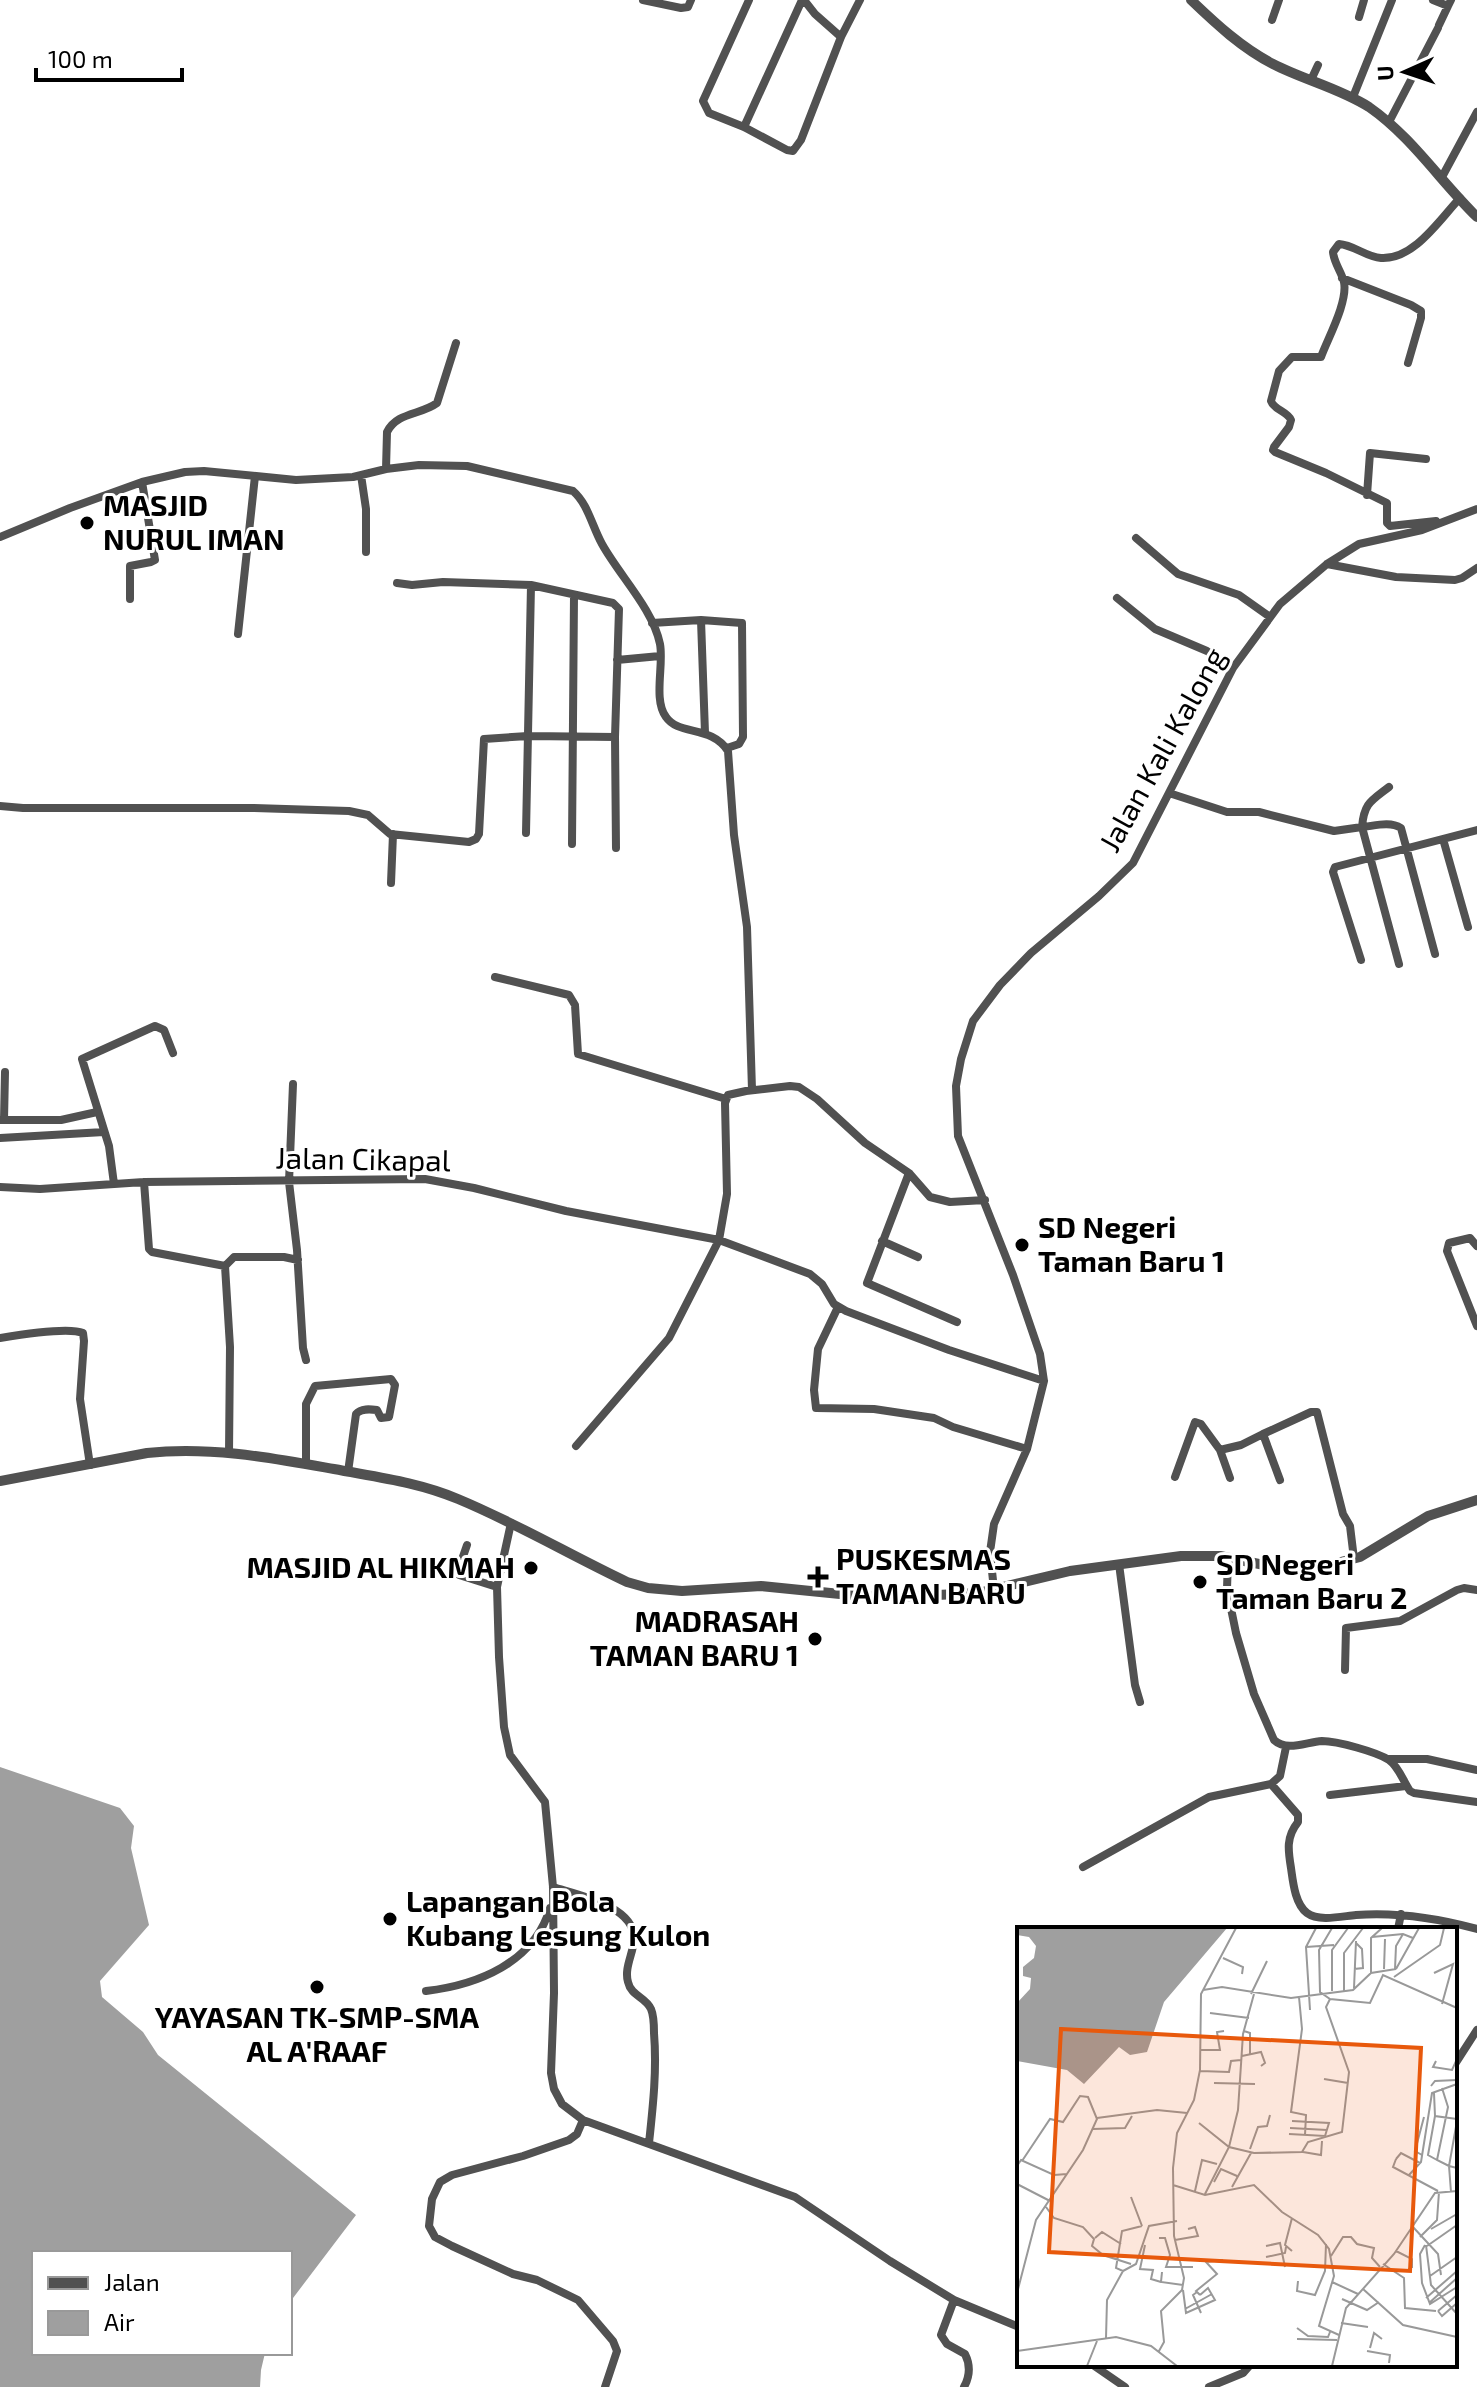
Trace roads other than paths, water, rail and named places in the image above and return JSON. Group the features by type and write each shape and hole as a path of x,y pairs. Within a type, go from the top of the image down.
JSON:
{"street":[{"path":"643,0 681,8 688,7 691,0"},
{"path":"749,0 703,101 709,113 793,151 797,148 841,37 860,0"},
{"path":"744,127 803,0 841,37"},
{"path":"1191,0 1226,33 1251,51 1288,71 1353,97 1389,122 1477,217"},
{"path":"1272,20 1279,0"},
{"path":"1359,17 1364,0"},
{"path":"1353,97 1392,0"},
{"path":"1389,122 1449,3 1433,0"},
{"path":"1311,80 1318,65"},
{"path":"1442,177 1477,112"},
{"path":"1445,520 1390,526 1387,523 1387,503 1273,450 1291,420 1290,416 1272,404 1275,380 1292,357 1321,357 1345,292 1333,252 1339,244 1347,244 1381,258 1403,253 1416,244 1460,198"},
{"path":"1342,278 1421,311 1408,363"},
{"path":"386,469 387,432 390,426 403,416 416,414 437,403 456,343"},
{"path":"1367,495 1370,453 1426,459"},
{"path":"0,537 142,482 185,472 296,480 361,475 419,465 467,466 573,491 582,499 602,544 652,623 660,644 660,702 664,714 678,726 705,733 727,748 734,835 747,927 752,1090"},
{"path":"361,475 366,509 366,552"},
{"path":"238,634 255,476"},
{"path":"130,599 129,567 155,560 142,482"},
{"name":"Jalan Kali Kalong","path":"994,1590 990,1552 994,1524 1027,1449 1044,1381 1040,1354 985,1200 958,1136 956,1086 973,1021 1000,985 1031,953 1133,863 1233,668 1291,594 1327,564 1359,544 1422,530 1477,509"},
{"path":"1136,538 1178,574 1239,595 1270,617"},
{"path":"1327,564 1396,577 1455,580 1477,568"},
{"path":"397,583 531,585 617,606 616,848"},
{"path":"526,833 531,585"},
{"path":"572,844 574,595"},
{"path":"1117,598 1155,629 1207,651 1233,668"},
{"path":"652,623 701,620 740,623 743,626 743,737 739,744 727,748"},
{"path":"701,620 705,733"},
{"path":"617,660 660,656"},
{"path":"0,806 349,811 368,815 393,834 469,842 479,834 484,739 615,737"},
{"path":"1389,787 1367,805 1362,827 1399,964"},
{"path":"1169,793 1227,812 1251,811 1334,831 1397,825 1405,837 1435,954"},
{"path":"1361,960 1333,872 1338,865 1477,830"},
{"path":"391,883 393,834"},
{"path":"1443,839 1468,927"},
{"path":"495,977 569,995 575,1005 578,1054 726,1099"},
{"path":"114,1184 109,1146 82,1062 84,1056 155,1026 164,1030 173,1053"},
{"path":"5,1072 2,1120 61,1120 97,1112"},
{"path":"293,1084 289,1182 306,1360"},
{"path":"726,1099 733,1093 799,1087 817,1099 865,1143 909,1173 923,1191 939,1200 985,1200"},
{"path":"576,1446 669,1338 719,1240 727,1194 726,1099"},
{"path":"0,1138 104,1132"},
{"path":"909,1173 867,1279 868,1284 957,1322"},
{"name":"Jalan Cikapal","path":"0,1187 40,1189 144,1182 425,1179 566,1211 719,1240 810,1274 822,1284 838,1307"},
{"path":"144,1182 149,1249 225,1266"},
{"path":"1477,1246 1470,1238 1449,1243 1447,1251 1477,1326"},
{"path":"882,1241 918,1257"},
{"path":"229,1453 230,1347 225,1266 234,1257 298,1260"},
{"path":"1027,1449 953,1427 934,1418 874,1409 816,1408 814,1378 818,1349 838,1307 924,1341 1044,1381"},
{"path":"0,1338 55,1331 83,1333 80,1399 90,1465"},
{"path":"306,1464 306,1404 315,1386 391,1379 395,1385 389,1417 381,1418 377,1410 362,1410 356,1414 348,1472"},
{"path":"1220,1450 1241,1445 1311,1412 1318,1413 1343,1514 1350,1526 1354,1559"},
{"path":"1175,1477 1195,1422 1201,1424 1220,1450 1230,1478"},
{"path":"1263,1434 1280,1480"},
{"path":"0,1481 147,1453 172,1450 229,1453 426,1487 511,1523 617,1577 648,1588 682,1591 784,1586 877,1598 963,1595 1070,1571 1181,1556 1228,1558 1283,1569 1314,1569 1354,1559 1384,1545 1428,1516 1477,1500"},
{"path":"511,1523 497,1587 499,1657 507,1747 515,1763 545,1802 553,1887 551,2073 554,2089 562,2104 583,2120 795,2197 954,2300 1017,2326"},
{"path":"467,1545 459,1575 497,1587"},
{"path":"1228,1558 1228,1600 1250,1684 1279,1745 1286,1747 1325,1741 1387,1759 1427,1759 1477,1770"},
{"path":"1119,1564 1140,1702"},
{"path":"1345,1670 1346,1628 1400,1621 1457,1590 1477,1590"},
{"path":"1083,1867 1209,1797 1271,1784 1280,1776 1286,1747"},
{"path":"1387,1759 1414,1793 1477,1802"},
{"path":"1271,1784 1298,1815 1288,1846 1293,1885 1307,1913 1318,1917 1401,1914 1477,1929"},
{"path":"1330,1795 1406,1786"},
{"path":"426,1991 453,1988 481,1978 519,1957 535,1938 549,1912 553,1887"},
{"path":"553,1887 620,1913 632,1928 634,1939 626,1977 629,1987 648,2003 653,2015 655,2064 649,2143"},
{"path":"1398,1927 1401,1914"},
{"path":"1457,2061 1477,2030"},
{"path":"583,2120 577,2134 569,2140 452,2175 440,2182 432,2199 429,2226 435,2237 452,2246 578,2300 613,2341 617,2351 605,2387"},
{"path":"954,2300 941,2335 943,2340 967,2358 970,2371 964,2387"},
{"path":"1096,2367 1125,2387"},
{"path":"1209,2387 1243,2373 1248,2367"}],"water":[{"path":"0,1767 120,1808 134,1826 131,1848 149,1925 100,1981 102,1997 143,2032 158,2055 356,2215 292,2299 292,2251 32,2251 32,2355 265,2355 260,2387 0,2387"}],"place":[{"name":"MASJID NURUL IMAN","path":"87,523"},
{"name":"SD Negeri Taman Baru 1","path":"1022,1245"},
{"name":"MASJID AL HIKMAH","path":"531,1568"},
{"name":"PUSKESMAS TAMAN BARU","path":"818,1577"},
{"name":"SD Negeri Taman Baru 2","path":"1200,1582"},
{"name":"MADRASAH TAMAN BARU 1","path":"815,1639"},
{"name":"Lapangan Bola Kubang Lesung Kulon","path":"390,1919"},
{"name":"YAYASAN TK-SMP-SMA AL A'RAAF","path":"317,1987"}]}
